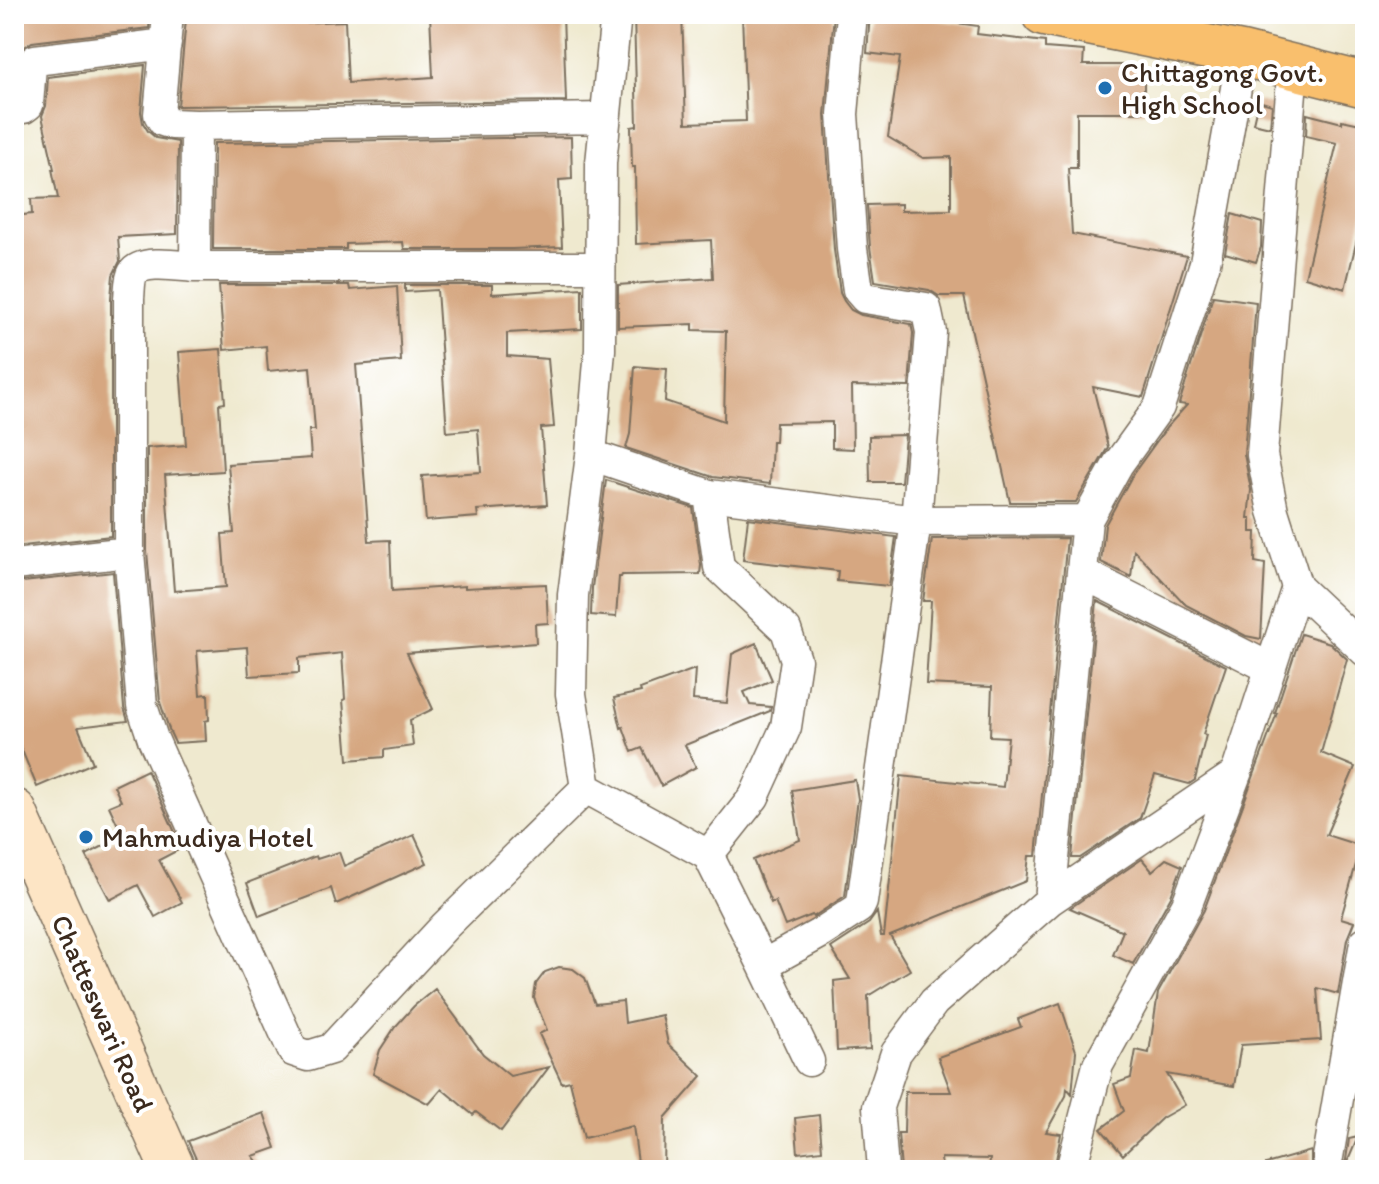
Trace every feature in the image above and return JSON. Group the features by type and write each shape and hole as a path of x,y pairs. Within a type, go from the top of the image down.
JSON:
{"main road":[{"path":"1044,14 1242,54 1365,85"},
{"path":"1183,14 1365,58"},
{"name":"Chatteswari Road","path":"17,825 173,1170"}],"street":[{"path":"586,788 571,694 573,595 591,455 600,350 601,163 616,14"},
{"path":"763,965 819,934 859,908 862,902 916,521 931,332 926,308 865,298 858,290 843,114 852,14"},
{"path":"14,108 28,105 31,66 35,60 167,29 159,114 163,121 172,124 605,118"},
{"path":"1050,900 1087,520 1118,464 1159,407 1205,263 1242,54"},
{"path":"1293,67 1262,455 1273,511 1297,587 1365,651"},
{"path":"195,267 196,125"},
{"path":"586,788 445,926 331,1049 308,1056 293,1051 153,739 142,706 129,552 129,298 132,275 139,267 148,264 195,267 600,267"},
{"path":"591,455 709,495 916,521 1087,520"},
{"path":"708,855 754,797 786,727 796,660 786,630 719,567 709,495"},
{"path":"14,565 129,552"},
{"path":"1082,573 1270,668"},
{"path":"1071,1170 1098,1065 1187,904 1236,774 1297,587"},
{"path":"883,1170 878,1107 896,1053 934,1002 1050,900 1236,774"},
{"path":"586,788 708,855 809,1061"},
{"path":"1328,1157 1365,942"}],"path":[{"path":"1331,14 1365,23"}],"shaded area":[{"path":"1316,14 1365,14 1365,28"}],"building":[{"path":"14,14 150,14 149,28 32,42 20,50 14,62"},
{"path":"295,14 296,23 345,21 348,83 433,77 430,14 563,14 566,101 178,106 186,19"},
{"path":"634,14 682,14 686,123 746,121 742,14 834,14 825,115 840,293 851,310 861,315 911,324 909,387 852,386 853,449 832,448 832,422 776,423 770,484 713,477 626,448 630,434 635,366 667,369 665,401 724,421 726,331 693,330 693,324 618,327 618,285 713,278 711,240 636,244 631,127 637,126"},
{"path":"870,14 894,14 978,26 977,34 1045,42 1045,48 1084,51 1083,65 1144,65 1144,112 1077,112 1077,168 1068,168 1072,234 1187,256 1143,397 1093,387 1108,447 1076,502 1010,502 964,296 939,296 929,290 875,281 867,205 901,204 901,211 951,210 951,157 923,158 888,137 900,57 867,53"},
{"path":"145,65 143,123 156,138 178,142 177,234 118,237 120,261 113,275 111,298 111,536 14,547 14,432 18,432 14,348 14,216 32,214 31,199 58,198 42,116 46,106 48,77"},
{"path":"1258,101 1272,105 1270,127 1253,123"},
{"path":"1307,114 1365,125 1365,206 1345,289 1305,277 1337,143 1306,136"},
{"path":"571,137 572,179 559,180 562,247 404,249 403,242 346,244 346,249 213,249 214,143"},
{"path":"1232,214 1262,223 1261,247 1256,262 1225,253"},
{"path":"219,285 349,285 350,290 397,286 401,361 356,365 369,541 390,540 392,591 546,584 548,623 535,624 536,643 407,653 433,709 410,720 413,746 384,750 384,757 348,760 342,653 299,658 299,673 249,676 247,647 197,651 200,695 208,694 206,741 175,743 170,732 160,702 147,551 147,448 186,445 179,352 221,349 225,403 219,404 223,471 165,475 174,591 226,587 222,534 234,533 228,464 311,458 309,430 315,430 310,367 268,371 266,346 224,350"},
{"path":"405,285 492,285 492,294 582,288 582,329 507,333 507,356 548,359 554,427 541,428 547,505 477,510 478,517 426,521 422,476 481,472 478,429 447,432 437,290 405,292"},
{"path":"1213,296 1256,302 1244,454 1251,490 1248,518 1251,518 1251,532 1256,532 1255,562 1265,564 1261,639 1246,636 1186,605 1134,550 1131,577 1101,562 1105,525 1133,474 1187,405 1179,404"},
{"path":"905,435 901,482 870,482 869,436"},
{"path":"606,480 693,508 701,565 700,574 622,575 619,577 616,617 591,615"},
{"path":"748,518 896,537 889,586 837,581 838,571 743,560"},
{"path":"1067,538 1036,856 1029,856 1026,881 890,936 910,970 868,996 870,1049 837,1051 834,981 850,979 831,948 869,923 877,912 881,936 884,936 901,776 1003,787 1008,737 990,736 992,687 926,684 931,601 923,601 932,539"},
{"path":"113,572 124,708 128,721 78,727 93,763 37,787 14,731 14,583"},
{"path":"1097,601 1226,666 1203,734 1206,735 1195,780 1189,784 1155,775 1140,818 1080,858 1072,858"},
{"path":"1301,634 1330,643 1347,659 1321,753 1355,767 1326,835 1361,846 1341,918 1354,922 1347,939 1338,994 1317,988 1321,1040 1241,1045 1234,1086 1167,1074 1185,1105 1162,1118 1123,1155 1101,1129 1124,1111 1114,1084 1131,1078 1136,1050 1149,1053 1158,993 1204,910 1277,713"},
{"path":"756,643 772,680 744,692 750,705 771,707 770,711 685,745 696,767 661,786 642,748 632,752 621,728 614,698 641,692 640,689 695,669 693,700 727,703 732,654"},
{"path":"147,770 182,848 159,860 182,902 155,917 138,885 110,900 86,855 123,836 109,806 121,801 114,786"},
{"path":"855,780 858,799 845,896 813,917 785,926 775,901 771,903 753,860 800,840 792,790"},
{"path":"414,835 427,863 336,904 331,888 259,916 247,883 316,856 317,859 339,852 344,866"},
{"path":"1142,859 1152,871 1166,859 1182,866 1171,896 1133,964 1113,955 1123,931 1070,908"},
{"path":"559,967 573,969 585,978 595,1004 623,1001 625,1023 662,1015 668,1044 702,1076 665,1118 664,1170 639,1170 633,1126 584,1138 570,1081 562,1083 539,1034 547,1030 534,998 536,984 545,972"},
{"path":"435,989 483,1054 510,1076 549,1067 501,1131 476,1112 473,1115 442,1089 429,1104 373,1074 380,1050 395,1027"},
{"path":"1060,1003 1076,1051 1072,1094 1067,1088 1066,1096 1046,1132 1061,1134 1054,1170 989,1170 990,1159 941,1158 942,1170 901,1170 898,1133 904,1133 905,1092 951,1092 938,1057 1021,1027 1018,1019"},
{"path":"264,1113 276,1148 253,1156 264,1170 201,1170 188,1141"},
{"path":"819,1115 822,1150 798,1153 795,1118"},
{"path":"1358,1137 1344,1170 1340,1170 1346,1160 1349,1139"},
{"path":"1311,1151 1311,1162 1316,1170 1267,1170 1266,1164"}],"place":[{"name":"Chittagong Govt. High School","path":"1105,88"},
{"name":"Mahmudiya Hotel","path":"86,837"}]}
